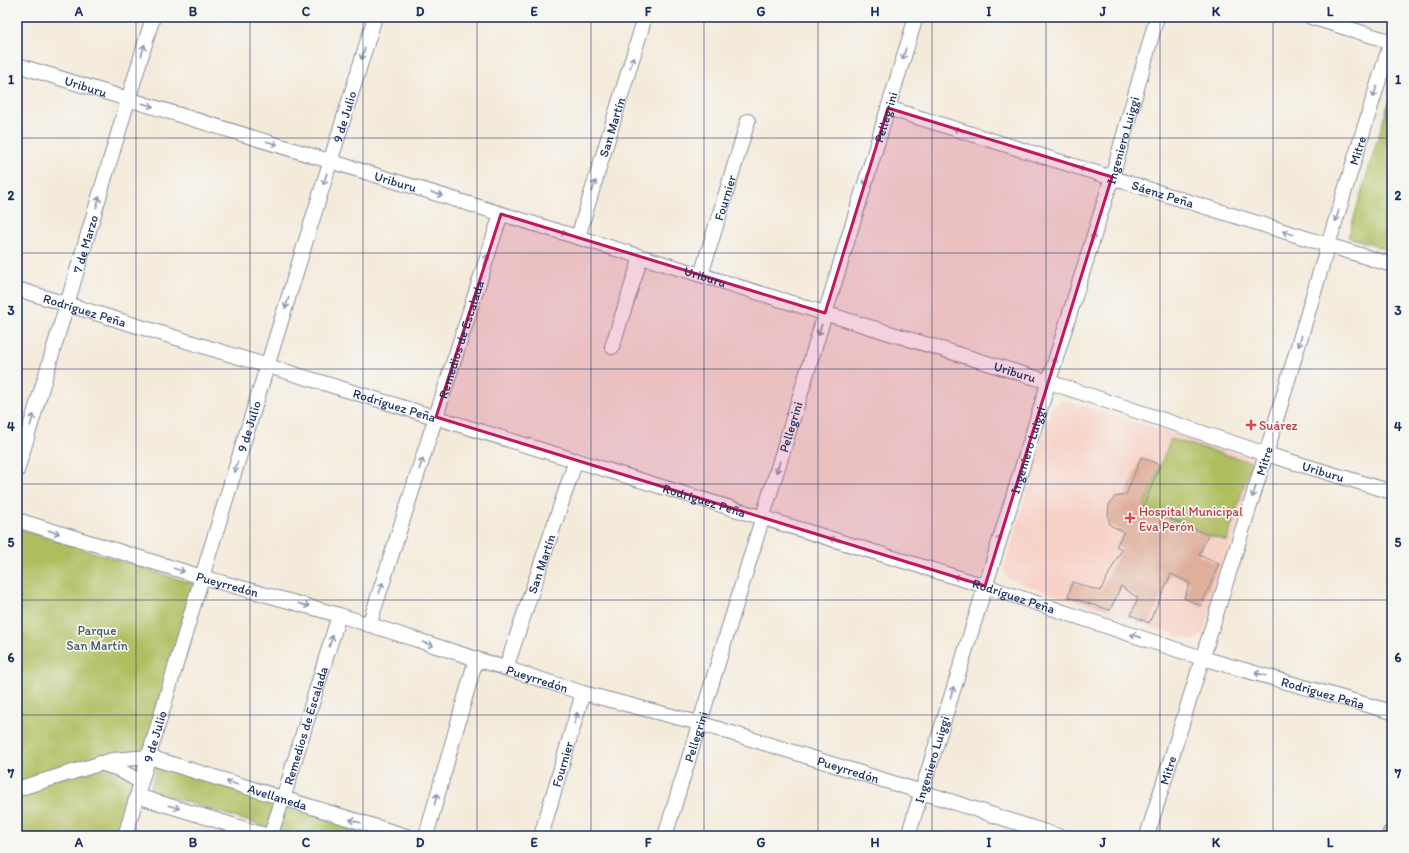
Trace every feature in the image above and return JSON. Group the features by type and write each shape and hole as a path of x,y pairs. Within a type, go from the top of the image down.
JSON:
{"street":[{"name":"7 de Marzo","path":"17,471 153,17"},
{"name":"9 de Julio","path":"125,836 202,577 375,17"},
{"name":"San Martín","path":"578,237 645,17"},
{"name":"Pellegrini","path":"665,836 916,17"},
{"name":"Ingeniero Luiggi","path":"908,836 1112,177 1157,17"},
{"path":"1311,17 1392,40"},
{"name":"Mitre","path":"1147,836 1266,454 1328,245 1392,40"},
{"name":"Uriburu","path":"17,65 1048,382 1266,454 1392,492"},
{"name":"Sáenz Peña","path":"888,108 1392,265"},
{"name":"Fournier","path":"701,275 748,121"},
{"name":"Remedios de Escalada","path":"369,625 501,214"},
{"path":"612,347 641,256"},
{"name":"Rodríguez Peña","path":"17,288 985,586 1202,658 1392,712"},
{"name":"San Martín","path":"506,668 576,460"},
{"name":"Pueyrredón","path":"17,520 202,577 339,615 583,693 699,723 1058,836"},
{"name":"Remedios de Escalada","path":"269,836 283,799 339,615"},
{"path":"426,836 476,659"},
{"name":"Fournier","path":"541,836 583,693"},
{"name":"Avellaneda","path":"20,787 99,763 126,758 149,757 406,836"},
{"path":"99,763 116,768 141,782"},
{"path":"137,796 269,836"}],"highlighted area":[{"path":"888,108 1112,177 985,586 436,417 501,214 825,313"}],"shaded area":[{"name":"Hospital Municipal Eva Perón","path":"1062,400 1251,457 1257,466 1203,633 1194,641 1008,579 1004,569 1052,406"}],"green space":[{"path":"1392,92 1392,251 1348,237"},
{"path":"1171,439 1251,462 1227,541 1208,535 1143,507"},
{"name":"Parque San Martín","path":"17,528 194,584 120,836 17,836"},
{"path":"156,766 384,836 295,836 150,791"}],"building":[{"path":"1141,457 1160,465 1143,507 1208,535 1199,555 1219,564 1201,606 1184,598 1190,583 1171,574 1149,623 1131,615 1138,598 1121,586 1110,610 1068,597 1072,582 1100,591 1122,549 1116,546 1124,532 1110,525 1108,516 1109,505 1115,497 1126,495"}],"place":[{"name":"Suárez","path":"1251,425"},
{"name":"Hospital Municipal Eva Perón","path":"1130,518"}]}
